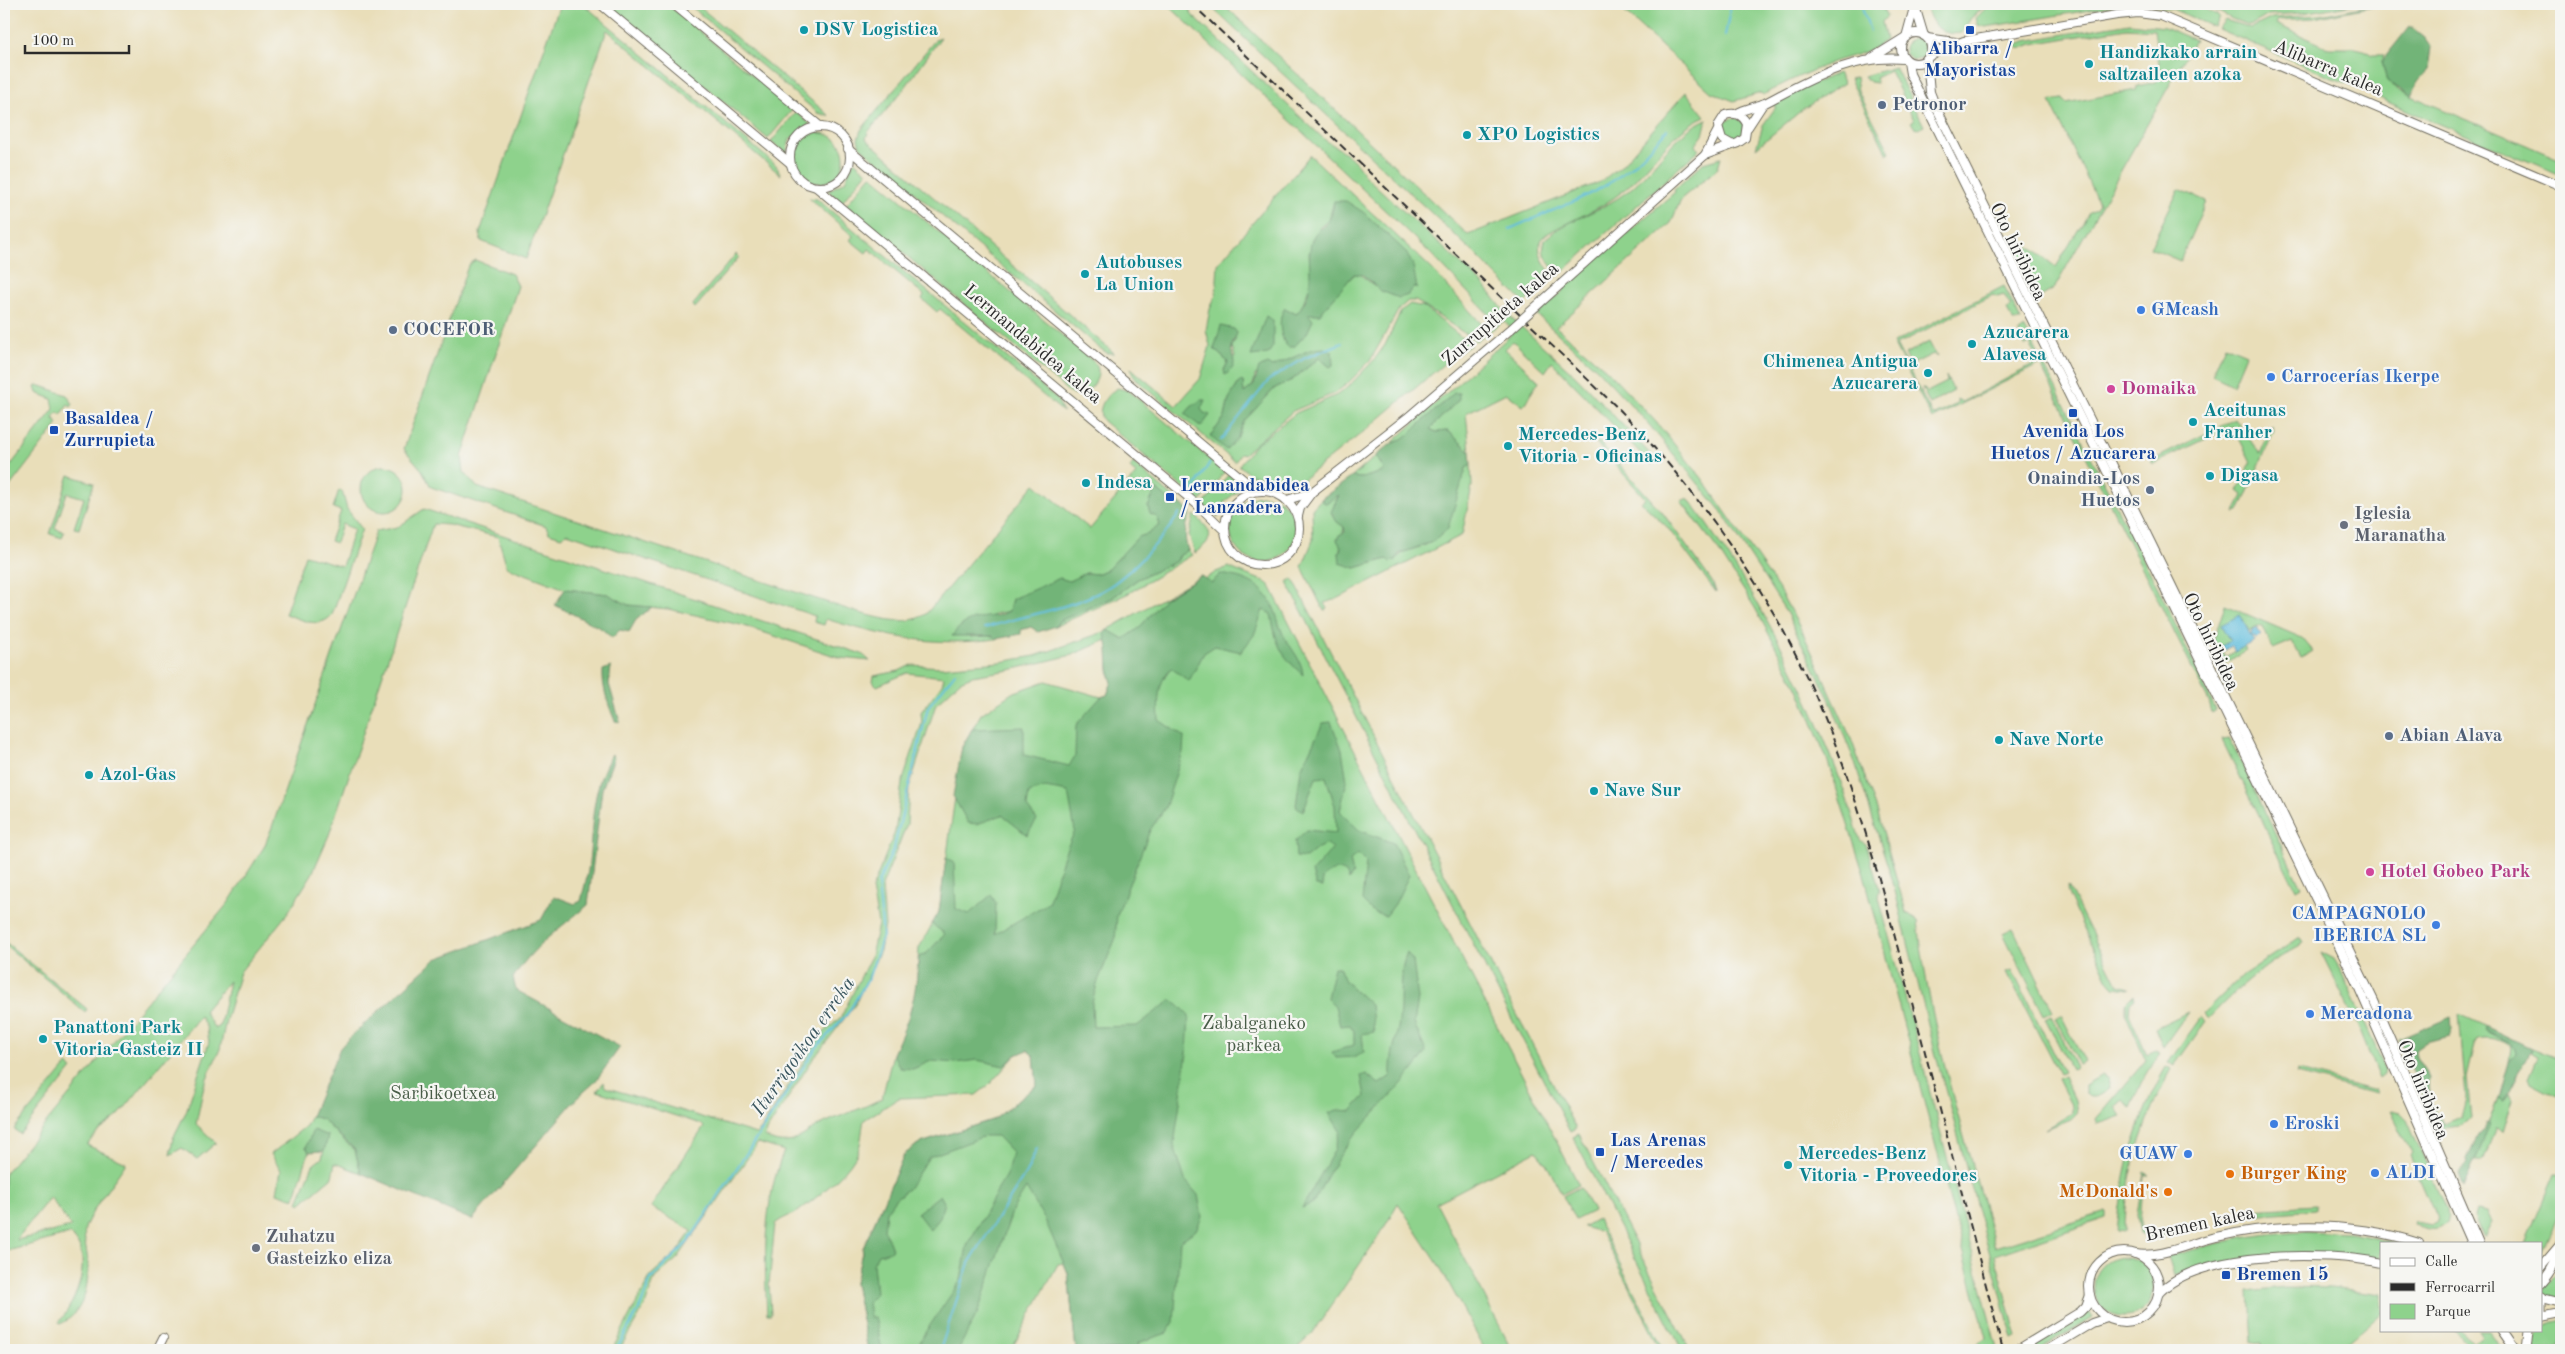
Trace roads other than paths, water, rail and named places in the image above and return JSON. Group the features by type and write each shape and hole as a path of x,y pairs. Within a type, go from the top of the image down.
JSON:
{"main road":[{"path":"2502,1332 2515,1350"},
{"path":"2526,1350 2528,1332"}],"street":[{"path":"600,4 790,163 800,180 816,187 830,185 842,176 848,164 848,150 843,139 833,131 821,127 673,4"},
{"path":"1871,58 1906,60 1918,64 1927,58 1931,48 1915,4"},
{"path":"1906,60 1900,48 1905,38 1915,4"},
{"name":"Alibarra kalea","path":"1927,58 1957,42 2117,15 2138,13 2161,16 2561,186"},
{"path":"1763,104 1748,127 1747,134 1742,141 1731,144 1722,139 1718,130 1722,118 1730,114 1736,114 1763,104 1812,79 1871,58 1915,33 1926,37"},
{"name":"Alibarra kalea","path":"1926,37 1957,42"},
{"name":"Oto hiribidea","path":"1927,58 1930,92 1936,107 2147,534 2370,993 2479,1242"},
{"name":"Oto hiribidea","path":"1906,60 1910,74 2169,596 2358,986 2471,1242"},
{"path":"1736,114 1743,117 1748,127"},
{"path":"790,163 790,154 797,138 804,132 821,127"},
{"name":"Zurrupitieta kalea","path":"1705,155 1718,130"},
{"name":"Zurrupitieta kalea","path":"1298,516 1300,508 1312,492 1400,424 1511,329 1705,155 1731,144"},
{"name":"Lermandabidea kalea","path":"848,150 1257,491"},
{"name":"Lermandabidea kalea","path":"816,187 1200,506 1225,531"},
{"path":"1257,491 1273,493 1287,500 1298,516 1300,532 1294,548 1284,559 1268,566 1251,564 1235,554 1229,547 1225,531 1228,512 1233,504 1240,498 1257,491"},
{"name":"Zurrupitieta kalea","path":"1287,500 1312,492"},
{"name":"Bremen kalea","path":"2135,1254 2156,1255 2214,1237 2288,1226 2348,1228 2378,1232 2415,1242"},
{"path":"2542,1266 2561,1242"},
{"path":"2542,1282 2557,1259 2561,1242"},
{"path":"2017,1350 2080,1312 2086,1306 2090,1295 2090,1278 2098,1264 2116,1253 2135,1254 2152,1268 2158,1280 2158,1294"},
{"path":"2090,1295 2096,1308 2107,1318 2122,1322 2141,1318 2150,1310 2158,1294 2167,1284 2187,1275 2220,1265 2257,1258 2320,1256 2380,1263"},
{"path":"2542,1298 2561,1303"},
{"path":"2542,1318 2561,1313"},
{"path":"2047,1350 2092,1323 2107,1318"},
{"path":"157,1350 163,1338"}],"water":[{"path":"2240,615 2251,636 2252,630 2257,628 2261,635 2257,639 2252,636 2254,641 2235,652 2232,646 2222,651 2220,647 2230,641 2221,625"}],"waterway":[{"name":"Iturrigoikoa erreka","path":"1725,36 1731,4"},
{"path":"1861,4 1870,31"},
{"name":"Iturrigoikoa erreka","path":"1510,229 1576,201 1614,180 1635,163 1667,130"},
{"name":"Iturrigoikoa erreka","path":"1221,440 1269,380 1305,358 1342,343"},
{"name":"Iturrigoikoa erreka","path":"1192,492 1210,462"},
{"name":"Iturrigoikoa erreka","path":"985,628 1070,604 1109,587 1143,558 1179,514"},
{"name":"Iturrigoikoa erreka","path":"616,1350 640,1307 651,1279 688,1242 816,1048 848,1013 869,977 883,936 878,883 894,848 928,707 955,673"},
{"path":"940,1350 969,1263 1026,1173 1037,1148"}],"railway":[{"path":"1192,4 1620,410 1695,496 1760,590 1797,657 1816,698 1849,781 1887,909 2003,1350"}],"place":[{"name":"DSV Logistica","path":"804,30"},
{"name":"Alibarra / Mayoristas","path":"1970,30"},
{"name":"Handizkako arrain saltzaileen azoka","path":"2089,64"},
{"name":"Petronor","path":"1882,105"},
{"name":"XPO Logistics","path":"1467,135"},
{"name":"Autobuses La Union","path":"1085,274"},
{"name":"GMcash","path":"2141,310"},
{"name":"COCEFOR","path":"393,330"},
{"name":"Azucarera Alavesa","path":"1972,344"},
{"name":"Chimenea Antigua Azucarera","path":"1928,373"},
{"name":"Carrocerías Ikerpe","path":"2271,377"},
{"name":"Domaika","path":"2111,389"},
{"name":"Avenida Los Huetos / Azucarera","path":"2073,413"},
{"name":"Aceitunas Franher","path":"2193,422"},
{"name":"Basaldea / Zurrupieta","path":"54,430"},
{"name":"Mercedes-Benz Vitoria - Oficinas","path":"1508,446"},
{"name":"Digasa","path":"2210,476"},
{"name":"Indesa","path":"1086,483"},
{"name":"Onaindia-Los Huetos","path":"2150,490"},
{"name":"Lermandabidea / Lanzadera","path":"1170,497"},
{"name":"Iglesia Maranatha","path":"2344,525"},
{"name":"Abian Alava","path":"2389,736"},
{"name":"Nave Norte","path":"1999,740"},
{"name":"Azol-Gas","path":"89,775"},
{"name":"Nave Sur","path":"1594,791"},
{"name":"Hotel Gobeo Park","path":"2370,872"},
{"name":"CAMPAGNOLO IBERICA SL","path":"2436,925"},
{"name":"Mercadona","path":"2310,1014"},
{"name":"Panattoni Park Vitoria-Gasteiz II","path":"43,1039"},
{"name":"Eroski","path":"2274,1124"},
{"name":"Las Arenas / Mercedes","path":"1600,1152"},
{"name":"GUAW","path":"2188,1154"},
{"name":"Mercedes-Benz Vitoria - Proveedores","path":"1788,1165"},
{"name":"ALDI","path":"2375,1173"},
{"name":"Burger King","path":"2230,1174"},
{"name":"McDonald's","path":"2168,1192"},
{"name":"Zuhatzu Gasteizko eliza","path":"256,1248"},
{"name":"Bremen 15","path":"2226,1275"}],"park label":[{"name":"Zabalganeko parkea","path":"1254,1035"},
{"name":"Sarbikoetxea","path":"443,1094"}]}
